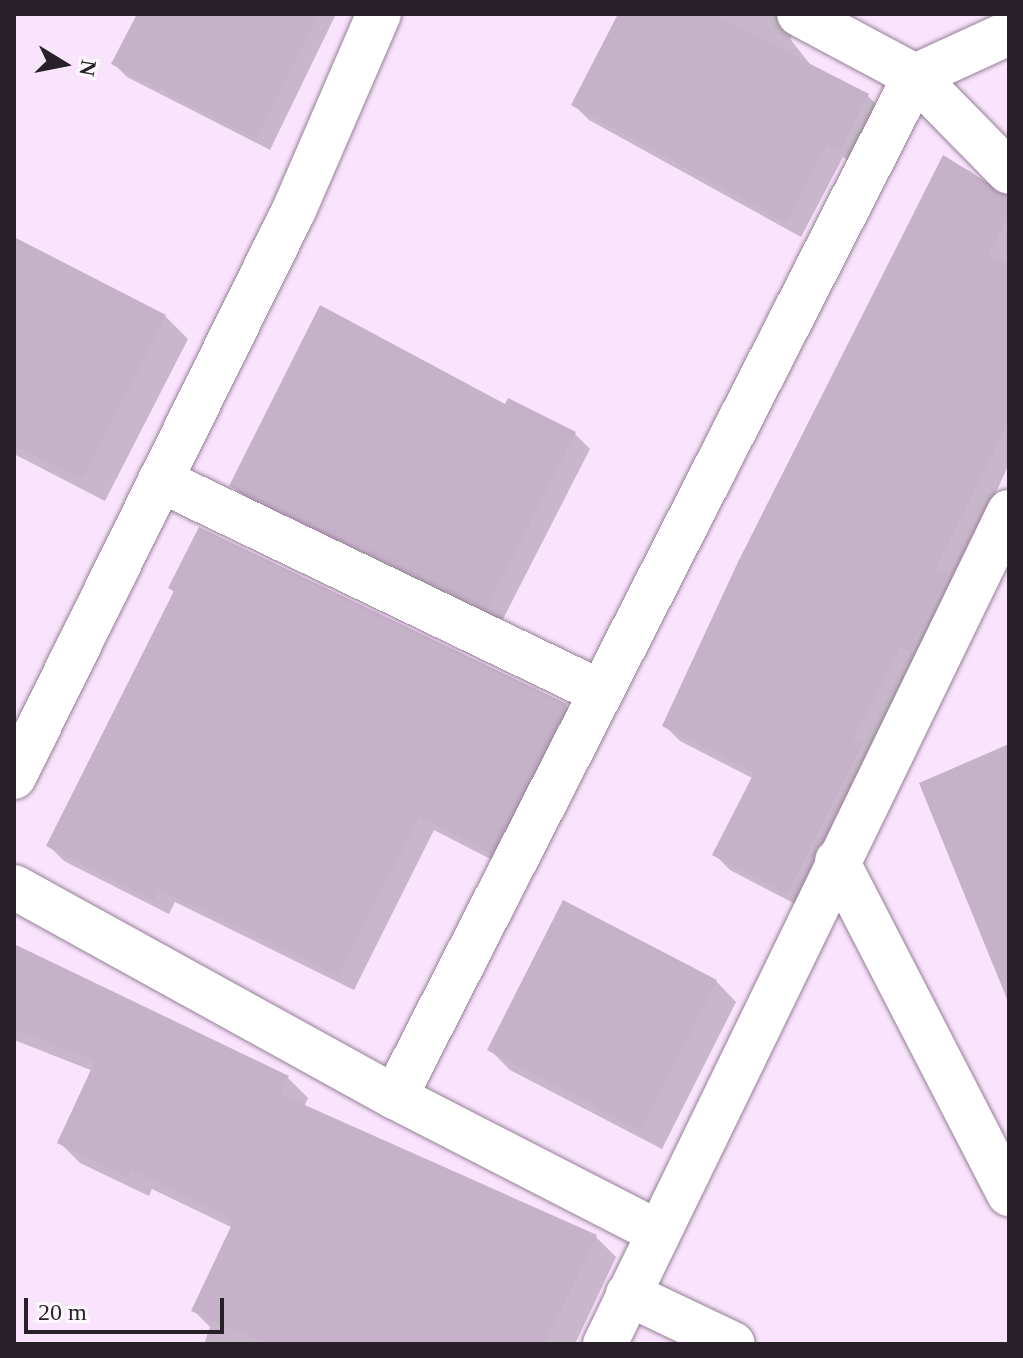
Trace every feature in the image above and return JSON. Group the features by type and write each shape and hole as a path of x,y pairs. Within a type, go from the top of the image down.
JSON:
{"street":[{"path":"14,777 294,210 379,14"},
{"path":"799,14 915,76 1009,172"},
{"path":"395,1097 915,76 1009,33"},
{"path":"160,480 600,692"},
{"path":"605,1344 656,1231 1009,512"},
{"path":"837,861 1009,1194"},
{"path":"14,887 395,1097 656,1231"},
{"path":"628,1294 733,1344"}],"building":[{"path":"137,14 318,14 256,138 111,64"},
{"path":"618,14 713,14 869,94 841,151 827,144 786,223 571,105"},
{"path":"943,155 1009,196 1009,214 989,255 1009,265 1009,420 936,568 948,574 910,650 901,646 853,739 862,744 787,894 712,855 754,773 662,726 738,562"},
{"path":"14,237 166,315 82,479 14,445"},
{"path":"320,305 505,404 508,398 576,432 486,609 229,486"},
{"path":"199,527 567,704 491,854 419,816 338,976 159,889 153,901 46,846 174,591 168,588"},
{"path":"1009,744 1009,999 1007,999 919,783"},
{"path":"563,900 717,980 641,1130 487,1050"},
{"path":"14,944 289,1076 280,1094 597,1235 545,1344 267,1344 191,1311 234,1220 131,1170 128,1177 57,1143 95,1061 14,1029"}]}
